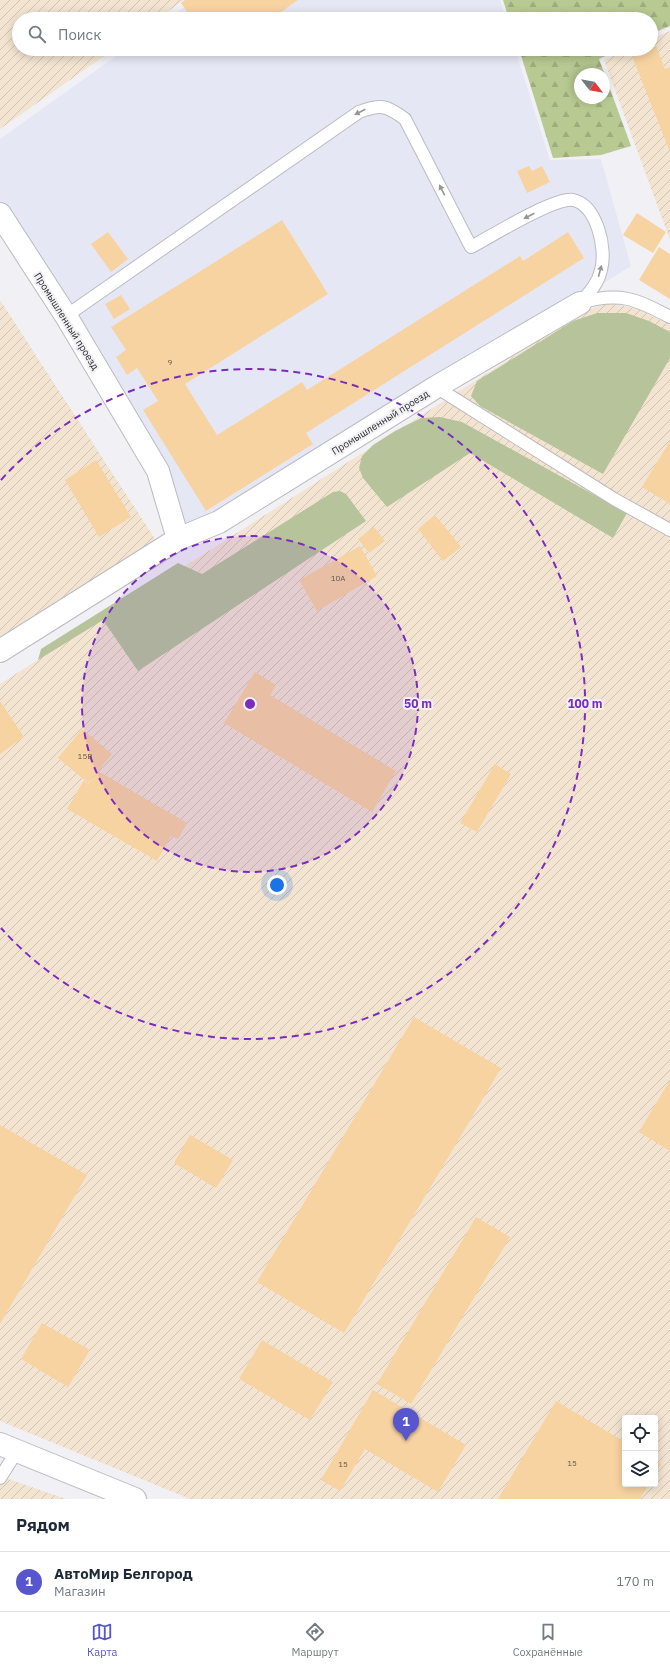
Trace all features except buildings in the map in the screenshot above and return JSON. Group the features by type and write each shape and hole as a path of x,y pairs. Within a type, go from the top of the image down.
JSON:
{"street":[{"name":"Промышленный проезд","path":"0,214 66,316 158,471 178,538"},
{"name":"Промышленный проезд","path":"0,651 178,538 219,522 436,388 580,303"},
{"path":"8,1448 134,1499"}],"lane":[{"path":"66,316 359,112 376,106 391,108 405,119 471,247 554,203 572,200 585,206 592,215 598,230 603,249 602,270 595,286 580,303"},
{"path":"580,303 608,296 623,298 638,301 670,317"},
{"path":"436,388 614,499 670,530"},
{"path":"0,1478 8,1448"}],"shaded area":[{"path":"0,0 184,0 167,12 12,12 12,56 104,56 0,129"},
{"path":"194,0 500,0 504,12 178,12"},
{"path":"670,31 670,240 610,76 610,68 607,68 604,60 613,56 658,56 658,36"},
{"path":"116,56 517,56 550,160 601,159 631,266 196,539 0,219 0,139"},
{"path":"0,300 166,556 0,654"},
{"path":"608,303 636,308 670,325 670,1499 190,1499 0,1421 0,684 585,311"},
{"path":"0,1476 66,1499 0,1499"}],"green space":[{"path":"503,0 670,0 670,26 658,31 658,12 507,12"},
{"path":"521,56 605,56 599,59 602,68 574,68 574,104 610,104 610,89 631,146 601,155 553,158"},
{"path":"597,313 626,313 649,321 670,332 670,358 603,474 480,406 471,396 477,381 573,321"},
{"path":"440,417 462,422 627,513 613,538 470,453 387,507 363,478 359,468 362,456 373,445 395,431 421,418"},
{"path":"340,491 346,494 366,521 138,671 103,620 38,660 41,649 178,563 202,574 333,492"}],"place":[{"name":"АвтоМир Белгород","path":"406,1441"}]}
